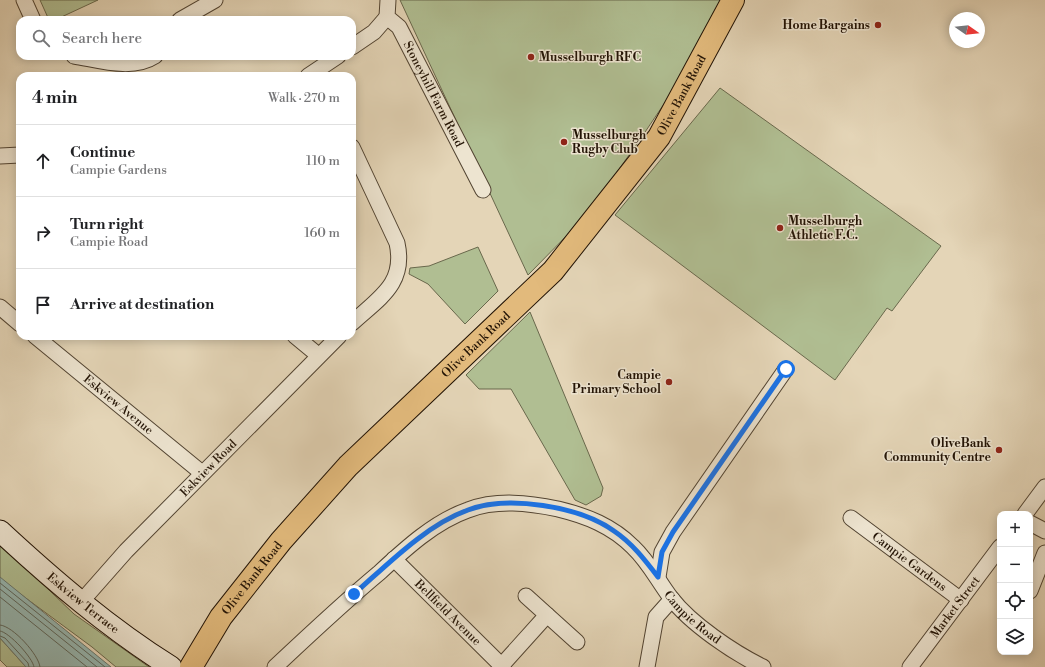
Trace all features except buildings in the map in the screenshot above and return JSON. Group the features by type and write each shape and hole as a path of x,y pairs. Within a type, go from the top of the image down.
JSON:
{"main road":[{"name":"Olive Bank Road","path":"191,667 204,642 226,611 281,541 348,466 553,271 658,137 733,0"},
{"name":"Eskview Terrace","path":"0,531 44,572 81,602 123,635 172,667"}],"street":[{"path":"24,0 32,16"},
{"path":"187,16 215,0"},
{"path":"356,43 374,32 387,17 388,0"},
{"name":"Stoneyhill Farm Road","path":"387,17 399,27 483,190"},
{"path":"98,60 122,64 144,60"},
{"path":"317,72 333,60"},
{"path":"0,156 16,155"},
{"path":"356,156 397,243 400,257 399,269 390,287 356,319"},
{"path":"0,308 16,321"},
{"name":"Eskview Avenue","path":"40,340 202,473"},
{"path":"300,340 318,355"},
{"name":"Eskview Road","path":"81,602 126,551 318,355 335,340"},
{"path":"658,577 662,552 673,532 786,369"},
{"path":"1027,511 1045,487"},
{"name":"Campie Road","path":"275,667 394,559 434,528 468,510 502,503 532,504 574,513 598,521 614,531 634,547 658,577 672,599 705,631 764,667"},
{"name":"Campie Gardens","path":"859,519 961,600"},
{"path":"1033,525 1045,531"},
{"name":"Market Street","path":"910,667 997,551"},
{"path":"1033,583 1045,553"},
{"name":"Bellfield Avenue","path":"394,559 502,666 547,615"},
{"path":"526,596 577,642"},
{"path":"647,667 656,617 672,599"}],"green space":[{"path":"40,0 98,0 64,16 47,16"},
{"path":"400,0 723,0 699,52 639,141 585,217 528,275"},
{"name":"Musselburgh Athletic F.C.","path":"720,88 941,246 892,311 887,308 835,380 615,215"},
{"path":"478,247 498,291 465,324 428,284 409,274 410,268 429,266"},
{"path":"530,312 603,488 601,496 586,505 575,500 511,389 479,389 466,375"},
{"path":"0,543 74,614 149,667 116,667 92,647 0,579"},
{"path":"0,638 26,667 7,667 0,660"}],"water":[{"path":"0,577 111,667 26,667 0,638"}],"place":[{"name":"Home Bargains","path":"878,25"},
{"name":"Musselburgh RFC","path":"531,57"},
{"name":"Musselburgh Rugby Club","path":"564,142"},
{"name":"Musselburgh Athletic F.C.","path":"780,228"},
{"name":"Campie Primary School","path":"669,382"},
{"name":"OliveBank Community Centre","path":"999,450"}],"route":[{"path":"354,594 394,559 434,528 468,510 502,503 539,505 574,513 598,521 614,531 634,547 658,577 662,552 673,532 786,369"}]}
